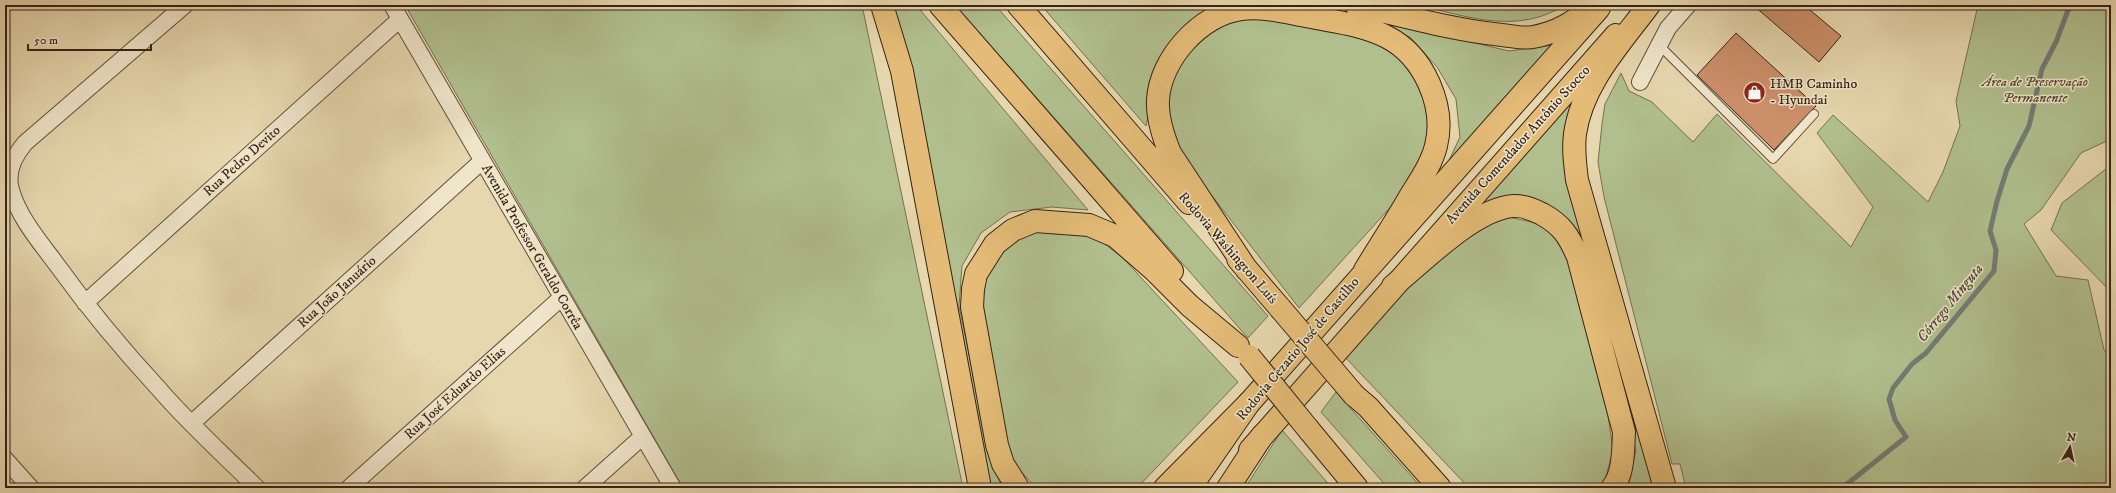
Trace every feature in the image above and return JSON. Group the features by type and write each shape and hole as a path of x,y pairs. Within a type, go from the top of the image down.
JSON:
{"main road":[{"path":"882,5 902,71 980,488"},
{"path":"940,5 1243,351 1357,488"},
{"name":"Rodovia Washington Luís","path":"1018,5 1361,401 1440,488"},
{"path":"1356,5 1438,24 1491,34 1531,38 1559,30 1583,15 1593,5"},
{"path":"1365,270 1602,5"},
{"name":"Avenida Comendador Antônio Stocco","path":"1393,286 1642,5"},
{"path":"1649,5 1589,91 1580,112 1575,134 1574,157 1577,180 1665,488"},
{"path":"1247,270 1170,153 1163,136 1159,116 1158,98 1167,70 1175,53 1187,39 1203,25 1222,15 1241,9 1266,8 1362,28 1388,37 1408,52 1425,74 1434,98 1438,121 1436,146 1427,170 1365,270"},
{"path":"1393,286 1471,222 1495,210 1514,206 1532,210 1556,222 1570,239 1578,257 1624,432 1622,458 1615,484 1612,488"},
{"path":"1018,488 1003,464 997,445 972,307 976,274 995,244 1013,230 1036,221 1059,221 1089,224 1115,236 1154,270 1190,306 1243,351"},
{"name":"Rodovia Cezario José de Castilho","path":"1190,488 1249,403 1365,270"},
{"name":"Rodovia Cezario José de Castilho","path":"1218,488 1393,286"},
{"path":"1361,401 1456,488"},
{"path":"1165,488 1249,403"},
{"path":"1228,488 1262,436"}],"street":[{"path":"185,5 25,143 16,154 12,165 11,189 20,209 37,237 85,303 159,390 257,488"},
{"name":"Avenida Professor Geraldo Corrêa","path":"392,5 561,298 673,488"},
{"path":"1640,82 1668,28 1688,5"},
{"name":"Rua Pedro Devito","path":"85,303 400,19"},
{"name":"Rua João Januário","path":"192,423 482,161"},
{"name":"Rua José Eduardo Elias","path":"349,488 561,298"},
{"path":"585,488 642,437"},
{"path":"5,459 31,488"}],"lane":[{"path":"1658,45 1774,159 1814,114"}],"green space":[{"path":"405,5 862,5 963,488 683,488"},
{"path":"889,5 916,5 1088,210 1052,207 1010,212 981,233 962,266 959,306 992,466 1003,488 985,488"},
{"path":"955,5 995,5 1268,316 1248,338"},
{"path":"1041,5 1231,5 1154,85 1146,126"},
{"path":"1275,5 1315,5 1509,51 1560,44 1444,171 1460,137 1456,99 1437,67 1410,37"},
{"path":"1418,5 1565,5 1547,14 1529,19 1493,21"},
{"name":"Área de Preservação Permanente","path":"1978,5 2111,5 2111,139 2081,153 2041,210 2024,224 2056,276 2088,280 2104,350 2111,356 2111,488 1686,488 1680,464 1672,464 1604,197 1598,162 1605,104 1621,73 1629,91 1652,102 1693,142 1717,114 1851,247 1873,207 1817,133 1833,115 1928,202 1943,172 1960,126 1956,101"},
{"path":"1272,17 1360,35 1399,53 1424,91 1431,125 1422,162 1398,199 1299,308 1178,152 1165,111 1172,75 1190,50 1228,19"},
{"path":"1577,90 1569,172 1653,488 1628,488 1636,450 1583,247 1564,216 1524,197 1480,203"},
{"path":"2111,165 2111,292 2051,230 2062,203"},
{"path":"1504,216 1541,224 1564,246 1608,416 1613,450 1604,484 1600,488 1469,488 1344,356 1410,285 1479,225"},
{"path":"1025,228 1087,231 1122,257 1238,382 1137,488 1036,488 1007,456 977,291 991,250"},
{"path":"1336,392 1422,488 1388,488 1321,412"},
{"path":"1282,430 1332,488 1245,488"}],"building":[{"path":"1753,5 1804,5 1841,36 1819,62"},
{"name":"HMB Caminho - Hyundai","path":"1736,33 1816,106 1774,150 1697,75"}],"waterway":[{"name":"Córrego Minguta","path":"1842,488 1906,437 1895,420 1889,399 1893,388 1912,364 1926,353 1994,271 1996,250 1990,231 1997,201 2007,169 2029,126 2042,69 2056,42 2070,5"}],"place":[{"name":"HMB Caminho - Hyundai","path":"1755,92"}]}
